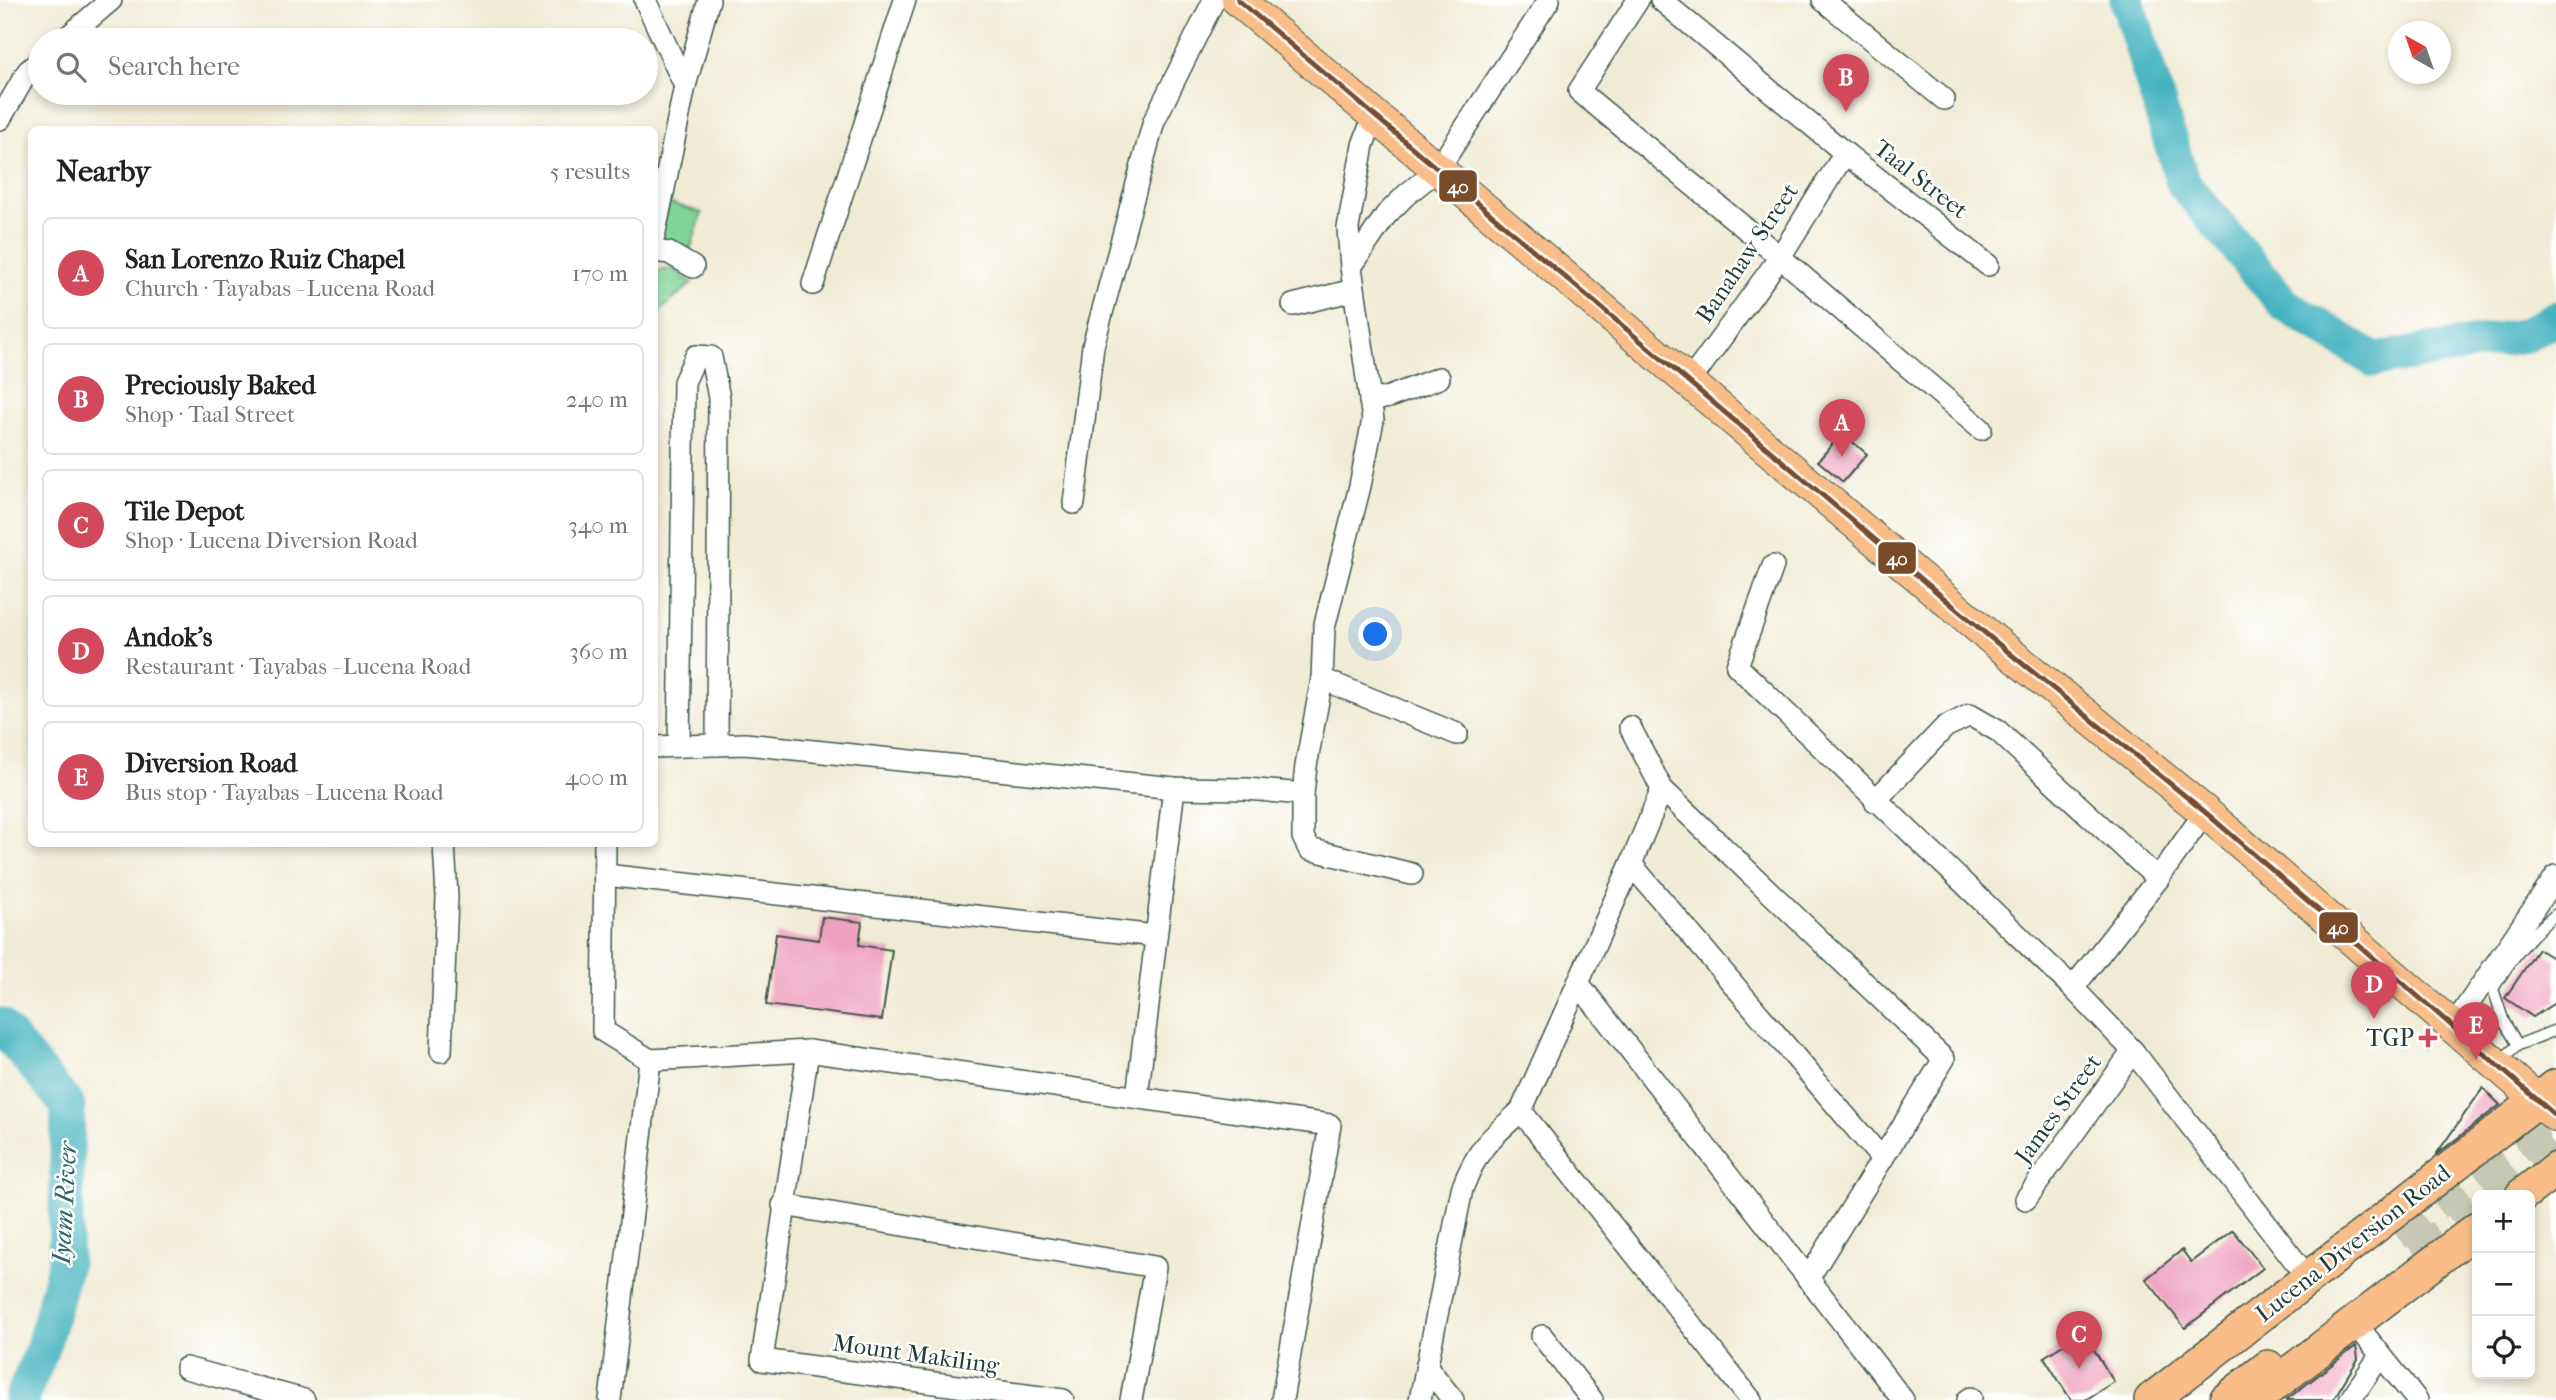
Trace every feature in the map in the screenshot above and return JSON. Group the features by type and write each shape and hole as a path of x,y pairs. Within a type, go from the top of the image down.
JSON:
{"highway":[{"name":"Lucena Diversion Road","path":"2151,1400 2308,1278 2550,1101"},
{"path":"2529,1190 2556,1169"},
{"path":"2254,1400 2472,1233"},
{"name":"Lucena Diversion Road","path":"2181,1400 2405,1245 2226,1400"}],"main road":[{"path":"1238,0 1991,638 2205,812 2452,1028 2507,1054 2550,1101"}],"street":[{"path":"78,28 111,0"},
{"path":"645,0 685,86"},
{"path":"658,218 685,86 709,0"},
{"path":"813,284 905,0"},
{"path":"1074,503 1093,346 1150,134 1214,0"},
{"path":"1351,267 1386,215 1438,169 1549,0"},
{"path":"1638,0 1579,91 1780,257 1981,429"},
{"name":"Taal Street","path":"1661,0 1845,153 1988,265"},
{"path":"1824,0 1944,99"},
{"path":"0,119 28,71"},
{"path":"1374,115 1363,145 1348,228 1373,420 1360,486 1324,628 1322,679 1303,794 1303,837 1309,849 1412,874"},
{"name":"Banahaw Street","path":"1690,381 1780,257 1845,153"},
{"path":"658,252 669,253 693,267"},
{"path":"1293,305 1354,290"},
{"path":"679,746 684,382 696,356 711,357 719,398 717,745"},
{"path":"1370,401 1389,397 1439,378"},
{"path":"1773,566 1737,666 2073,988 2133,1051 2308,1278"},
{"path":"1322,679 1457,734"},
{"path":"1875,801 1945,727 1970,715 1998,730 2158,879"},
{"path":"1630,727 1662,789 1944,1059 1808,1279"},
{"path":"658,747 745,744 1174,788 1247,789 1303,794"},
{"path":"1137,1097 1174,788"},
{"path":"1420,1400 1462,1189 1472,1162 1489,1139 1521,1111 1662,789"},
{"path":"2073,988 2158,879 2205,812"},
{"path":"441,1051 447,897 443,847"},
{"path":"605,847 603,1031 650,1060 808,1051 1330,1125 1282,1400"},
{"path":"1631,864 1882,1159"},
{"path":"605,876 1156,936"},
{"path":"2452,1028 2556,876"},
{"path":"1578,983 1903,1400"},
{"path":"808,1051 783,1205 1155,1267 1132,1400"},
{"name":"James Street","path":"2026,1199 2133,1051"},
{"path":"610,1400 650,1060"},
{"path":"1521,1111 1751,1400"},
{"name":"Mount Makiling","path":"783,1205 762,1360 1063,1400"},
{"path":"2354,1323 2417,1400"},
{"path":"1542,1336 1592,1400"},
{"path":"2350,1400 2380,1356"},
{"path":"1427,1367 1453,1400"},
{"path":"186,1368 304,1400"}],"lane":[{"path":"2556,914 2503,971 2493,989 2504,1023 2507,1054 2556,1030"}],"green space":[{"path":"669,203 702,213 690,250 658,240"},
{"path":"672,268 692,283 658,312 658,271"}],"building":[{"path":"1842,433 1867,454 1843,482 1818,461"},
{"path":"822,917 862,922 859,945 892,950 882,1020 766,1005 776,934 819,940"},
{"path":"2538,949 2556,960 2556,1002 2533,1017 2505,998"},
{"path":"2483,1088 2500,1105 2437,1154 2437,1153"},
{"path":"2233,1230 2263,1268 2185,1328 2146,1279 2182,1250 2191,1262"},
{"path":"2083,1332 2114,1382 2085,1400 2071,1400 2044,1357"},
{"path":"2356,1346 2358,1359 2333,1400 2286,1400"}],"waterway":[{"path":"2127,0 2183,183 2285,305 2374,360 2526,335 2556,318"},
{"name":"Iyam River","path":"0,1025 68,1106 65,1263 42,1350 21,1400"}],"tunnel":[{"path":"2396,1235 2556,1112"},
{"path":"2499,1190 2556,1146"},
{"path":"2415,1255 2472,1211"}],"transit line":[{"name":"40","path":"1238,0 1991,638 2205,812 2556,1116"}],"place":[{"name":"Preciously Baked","path":"1846,112"},
{"name":"San Lorenzo Ruiz Chapel","path":"1842,457"},
{"name":"Andok's","path":"2374,1019"},
{"name":"TGP","path":"2428,1038"},
{"name":"Diversion Road","path":"2476,1060"},
{"name":"Tile Depot","path":"2079,1369"}]}
